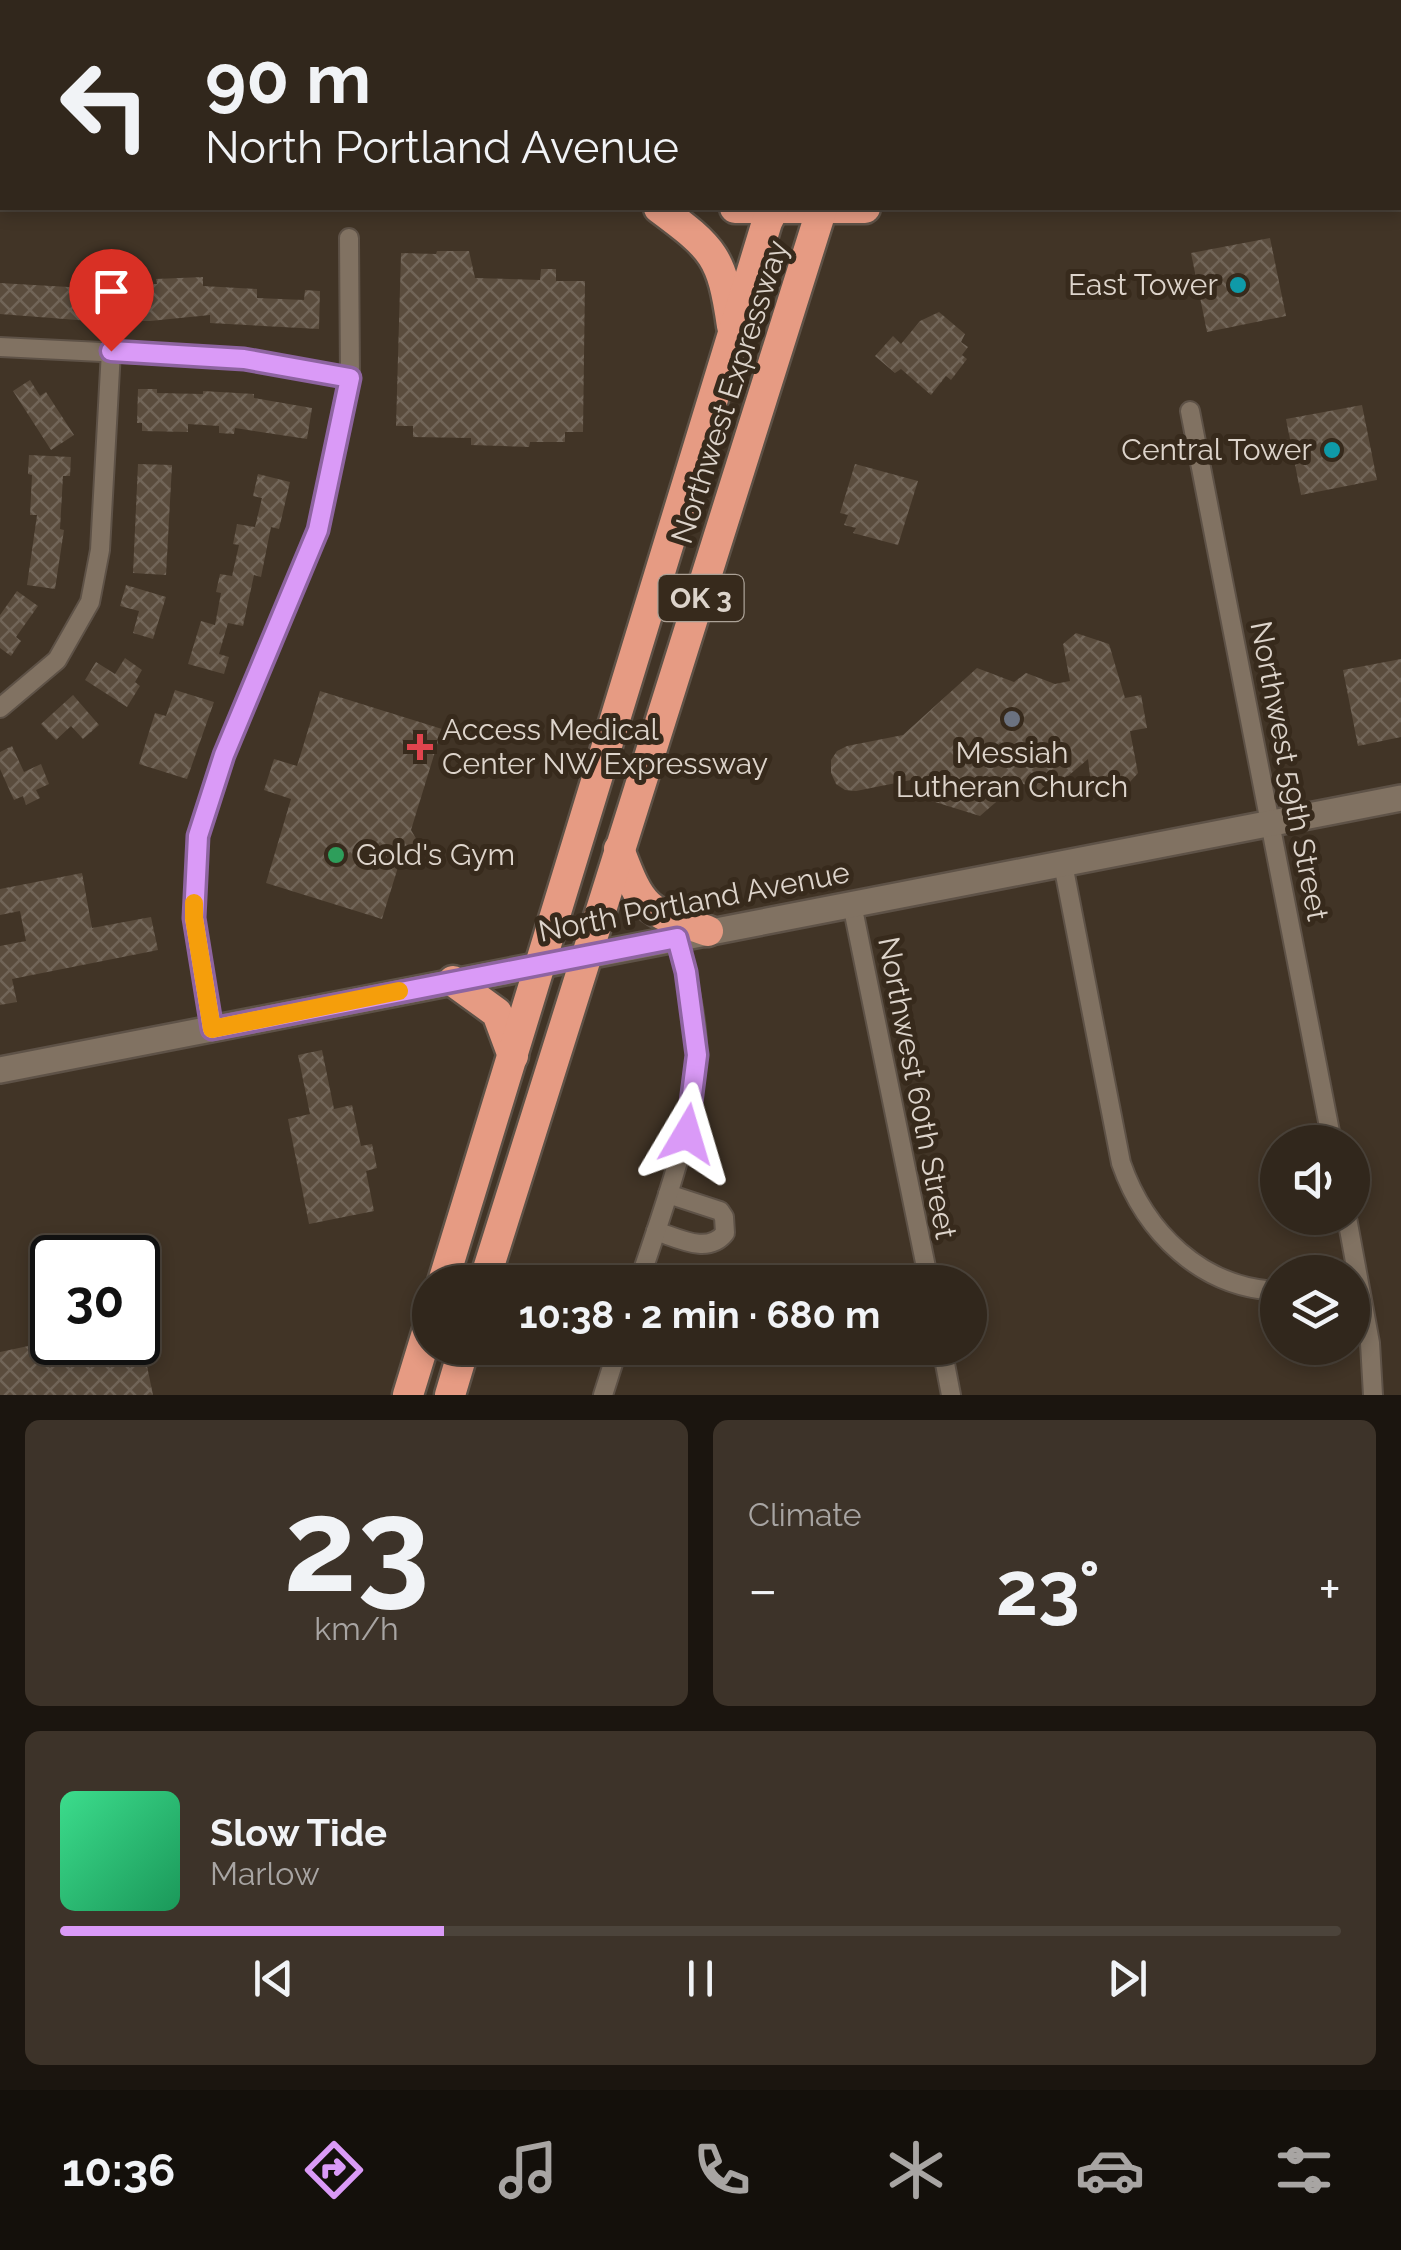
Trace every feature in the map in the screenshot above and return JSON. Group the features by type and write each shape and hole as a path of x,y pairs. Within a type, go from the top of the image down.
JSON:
{"highway":[{"path":"662,210 693,232 718,263 726,283 733,334"},
{"name":"Northwest Expressway","path":"447,1265 773,210"},
{"name":"Northwest Expressway","path":"489,1265 821,210"},
{"path":"620,848 634,890 645,905 664,917 708,931"},
{"path":"453,981 497,1013 513,1056"},
{"path":"408,1395 417,1365"},
{"path":"450,1395 459,1365"}],"main road":[{"name":"North Portland Avenue","path":"0,1070 1401,798"}],"street":[{"path":"212,1029 194,918 198,836 224,755 318,530 350,378 349,238"},
{"path":"0,348 244,359 350,378"},
{"path":"0,708 56,660 90,602 100,550 111,351"},
{"name":"Northwest 59th Street","path":"1190,411 1329,1125"},
{"path":"1063,864 1120,1163 1130,1189 1163,1238 1199,1267 1260,1289"},
{"name":"Northwest 60th Street","path":"852,904 926,1265"},
{"path":"645,1265 687,1134 697,1055 686,972 677,938"},
{"path":"656,1231 704,1246 713,1244 725,1233 720,1211 668,1194"},
{"path":"1370,1343 1373,1395"},
{"path":"603,1395 613,1365"},
{"path":"945,1365 951,1395"}],"building":[{"name":"East Tower","path":"1270,238 1286,316 1207,332 1191,253"},
{"path":"469,251 475,278 540,280 541,269 556,269 556,281 585,281 583,432 565,432 565,442 530,442 529,447 471,445 471,438 413,437 413,426 396,426 401,253"},
{"path":"203,277 203,286 257,289 257,298 304,300 305,290 320,291 319,329 210,323 210,315 90,321 0,314 0,283 103,289 103,284 157,284 156,279"},
{"path":"939,312 965,334 961,342 968,347 962,355 967,359 951,380 946,376 931,395 901,369 895,373 875,356 893,336 901,344 920,321"},
{"path":"30,380 40,396 46,392 74,435 51,450 13,391"},
{"path":"138,389 157,389 157,393 254,394 254,398 312,408 307,439 235,428 234,434 219,433 219,426 188,424 188,432 142,431 142,423 137,423"},
{"name":"Central Tower","path":"1362,405 1377,480 1301,495 1286,419"},
{"path":"29,455 71,457 70,476 63,476 60,529 64,530 55,589 27,585 37,515 30,515"},
{"path":"138,464 172,465 166,575 133,573"},
{"path":"855,464 918,481 898,545 853,533 856,528 844,525 848,515 840,513"},
{"path":"258,474 290,482 279,529 271,527 261,577 254,575 243,626 228,623 219,654 229,657 224,674 188,664 201,621 215,625 220,574 232,576 239,545 233,544 237,524 255,527 262,498 253,496"},
{"path":"126,585 166,597 153,639 133,633 139,611 120,606"},
{"path":"17,591 38,606 16,637 21,641 11,656 0,648 0,615"},
{"name":"Messiah Lutheran Church","path":"1076,633 1109,644 1125,698 1141,695 1147,728 1130,731 1138,773 1120,793 1091,784 1088,759 1048,793 1007,778 993,789 996,802 980,816 935,802 934,795 913,788 911,780 856,791 836,784 831,760 837,751 903,735 977,668 1014,682 1026,673 1055,684 1070,681 1063,644"},
{"path":"125,658 142,670 135,682 140,686 127,707 85,680 96,662 115,674"},
{"path":"1401,659 1401,737 1358,746 1343,670"},
{"path":"175,690 214,702 187,779 139,764 155,713 166,716"},
{"path":"320,691 442,729 411,830 418,842 403,851 382,919 266,883 291,799 264,790 274,759 297,766"},
{"path":"73,695 99,725 83,739 71,726 56,740 41,724"},
{"path":"12,746 24,772 41,764 49,784 36,790 40,798 26,805 23,796 14,800 0,769 0,752"},
{"path":"82,873 92,928 151,917 158,950 12,979 17,1002 0,1005 0,946 26,941 20,911 0,915 0,889"},
{"path":"322,1050 334,1109 352,1105 361,1146 372,1144 377,1168 366,1171 374,1211 309,1224 288,1119 310,1114 298,1055"},
{"path":"30,1346 30,1365 147,1365 153,1395 0,1395 0,1352"}],"slow traffic":[{"path":"194,903 212,1029 399,991"}],"place":[{"name":"East Tower","path":"1238,285"},
{"name":"Central Tower","path":"1332,450"},
{"name":"Messiah Lutheran Church","path":"1012,719"},
{"name":"Access Medical Center NW Expressway","path":"420,747"},
{"name":"Gold's Gym","path":"336,855"}],"route":[{"path":"111,351 244,359 350,378 318,530 224,755 198,836 194,918 212,1029 677,938 686,972 697,1055 687,1134"}]}
